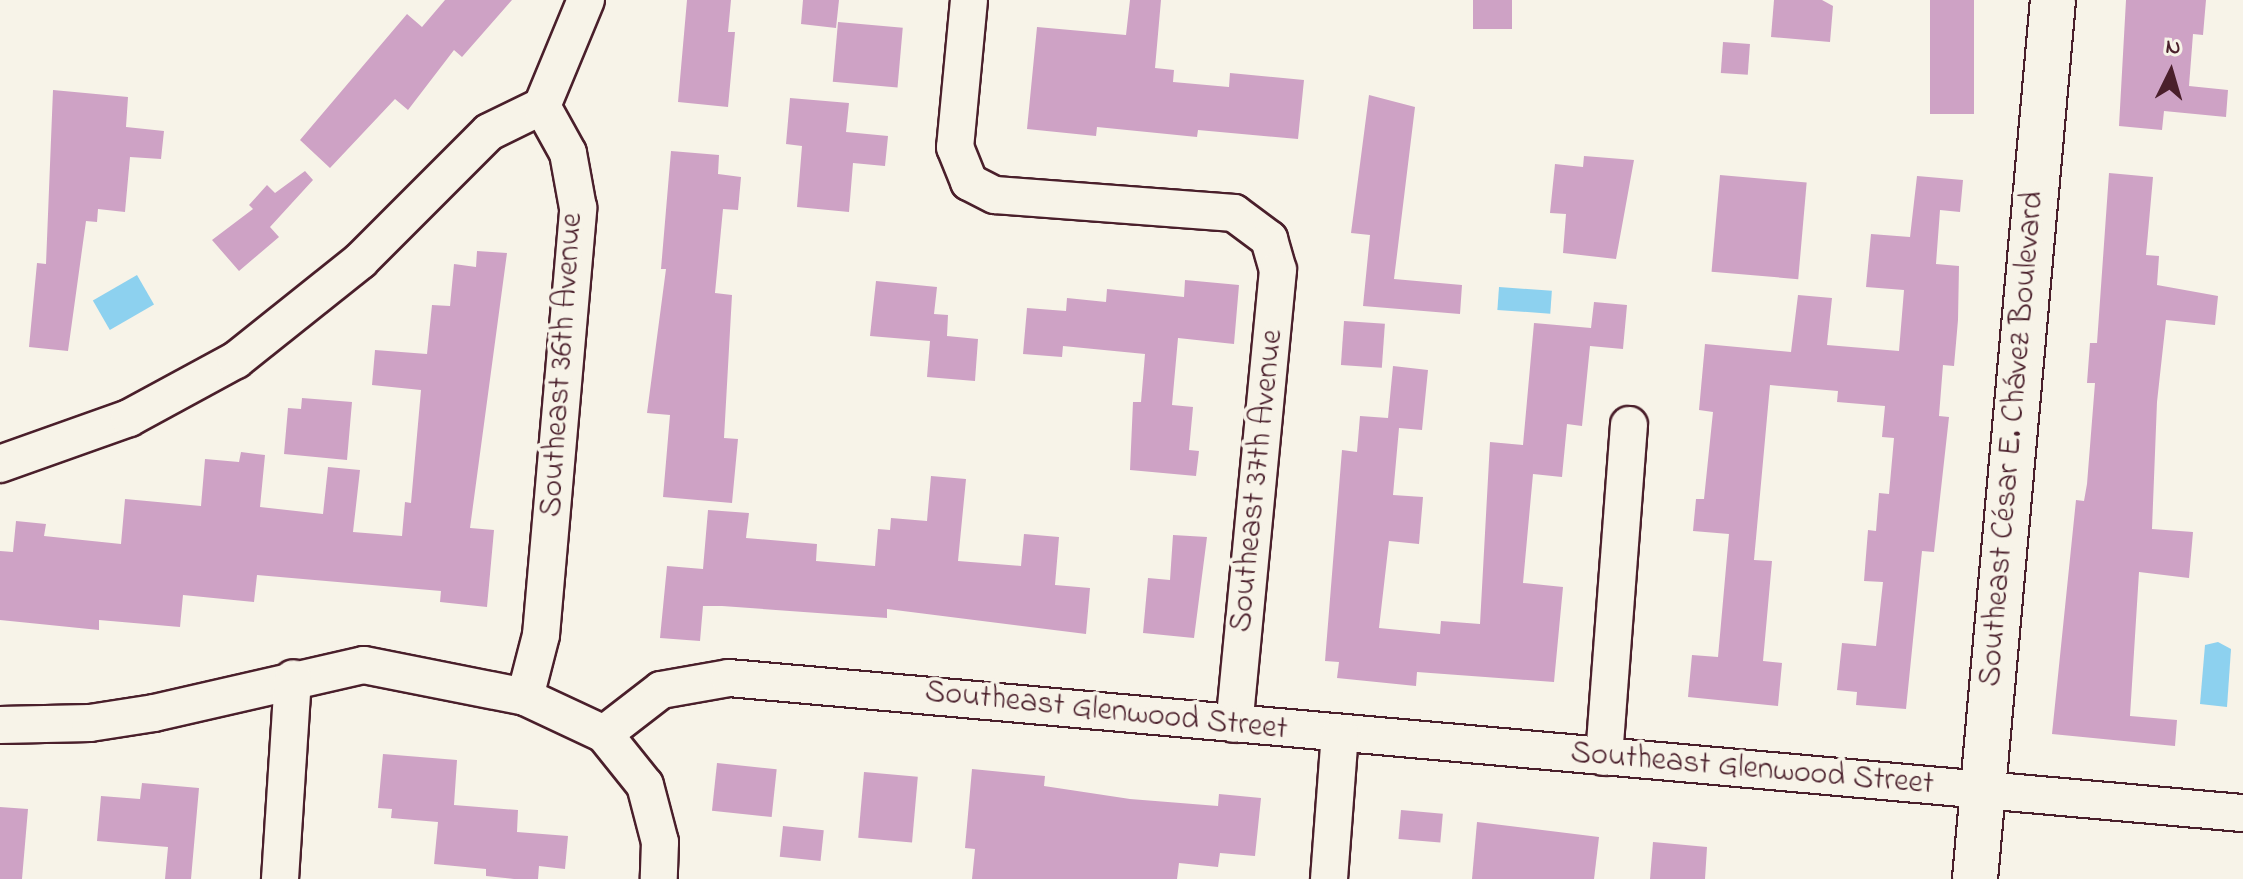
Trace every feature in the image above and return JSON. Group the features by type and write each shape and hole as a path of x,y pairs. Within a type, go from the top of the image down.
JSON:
{"street":[{"path":"0,464 129,418 236,360 360,261 489,132 542,106 586,0"},
{"name":"Southeast 37th Avenue","path":"969,0 955,147 969,182 995,195 1234,213 1269,239 1278,270 1234,724"},
{"name":"Southeast César E. Chávez Boulevard","path":"1975,879 2053,0"},
{"name":"Southeast 36th Avenue","path":"525,697 541,635 578,208 568,153 542,106"},
{"path":"1604,757 1629,425"},
{"path":"0,725 90,723 154,713 293,678 364,665 525,697 604,734 645,785 660,842 659,879"},
{"path":"280,879 293,678"},
{"name":"Southeast Glenwood Street","path":"604,734 661,690 729,678 2243,813"},
{"path":"1329,879 1340,734"}],"water":[{"path":"137,275 154,304 110,330 93,300"},
{"path":"1499,287 1552,291 1550,314 1497,310"},
{"path":"2218,642 2231,649 2227,707 2200,704 2205,645"}],"building":[{"path":"445,0 512,0 462,57 454,50 408,110 395,99 330,168 300,140 407,14 422,27"},
{"path":"687,0 731,0 728,32 735,32 728,107 678,102"},
{"path":"803,0 839,0 836,28 801,24"},
{"path":"1130,0 1161,0 1155,68 1174,70 1173,82 1229,87 1230,73 1304,80 1298,139 1198,130 1197,137 1097,127 1096,136 1027,129 1037,27 1126,35"},
{"path":"1473,0 1512,0 1512,29 1473,29"},
{"path":"1774,0 1822,0 1833,6 1830,42 1771,37"},
{"path":"1930,0 1974,0 1974,114 1930,114"},
{"path":"2126,0 2206,0 2203,35 2193,34 2189,86 2228,90 2226,117 2164,111 2162,130 2119,126"},
{"path":"838,22 903,28 898,87 833,82"},
{"path":"1723,42 1750,44 1748,75 1721,73"},
{"path":"53,90 128,97 126,127 164,131 161,159 130,157 125,212 98,209 97,222 86,221 68,351 29,347 37,263 46,264"},
{"path":"1369,95 1415,107 1394,279 1462,285 1460,314 1363,306 1370,235 1351,233"},
{"path":"790,98 849,103 846,132 888,136 885,166 853,163 849,212 797,207 802,146 786,144"},
{"path":"671,151 719,155 718,174 741,177 738,210 723,209 715,293 732,295 724,438 738,439 732,503 663,497 670,415 647,413 666,269 661,269"},
{"path":"1584,156 1634,160 1616,259 1563,253 1566,214 1550,213 1555,164 1583,167"},
{"path":"305,171 313,180 270,227 279,237 239,271 212,240 253,209 249,205 267,185 275,193"},
{"path":"2109,173 2153,177 2146,255 2159,256 2157,285 2218,296 2215,325 2166,320 2157,402 2152,529 2193,532 2189,578 2139,572 2130,716 2177,720 2175,746 2052,734 2076,500 2084,501 2087,484 2095,383 2087,383 2090,343 2097,343"},
{"path":"1720,175 1807,183 1798,279 1712,272"},
{"path":"1917,176 1963,180 1960,212 1940,210 1936,264 1959,266 1958,320 1954,366 1943,365 1939,416 1949,417 1934,552 1922,551 1906,709 1856,705 1857,692 1837,690 1842,643 1876,646 1883,582 1864,581 1868,530 1876,531 1879,493 1889,494 1894,438 1882,437 1885,406 1837,402 1838,391 1770,385 1754,560 1772,561 1763,661 1782,663 1778,706 1688,697 1692,655 1718,657 1729,534 1693,531 1696,499 1704,499 1713,412 1699,410 1705,344 1791,352 1798,295 1832,298 1827,345 1899,351 1904,290 1866,287 1871,234 1910,237"},
{"path":"477,251 507,253 470,528 494,530 487,607 440,602 441,591 257,575 254,602 183,595 180,627 99,620 99,630 0,620 0,551 13,552 16,521 46,524 44,536 121,544 125,499 201,506 205,459 239,462 241,452 265,455 260,507 323,514 328,467 360,470 353,532 402,536 405,502 411,503 421,390 372,385 375,350 427,354 432,305 450,306 454,264 476,267"},
{"path":"1185,280 1239,285 1234,344 1178,338 1172,405 1193,407 1189,450 1199,451 1196,476 1130,470 1133,402 1141,402 1145,354 1063,346 1062,357 1023,354 1027,308 1066,311 1067,298 1106,302 1107,289 1184,297"},
{"path":"876,281 937,287 934,314 948,315 947,336 978,339 975,381 927,377 930,341 870,336"},
{"path":"1594,302 1627,305 1623,349 1590,346 1582,426 1567,424 1562,477 1533,474 1523,583 1563,587 1554,682 1417,672 1416,686 1337,678 1339,662 1325,661 1342,450 1357,452 1360,416 1388,418 1393,366 1428,370 1422,430 1399,428 1393,495 1423,497 1419,544 1389,541 1379,628 1440,634 1441,621 1480,624 1490,442 1523,445 1534,323 1591,328"},
{"path":"1344,321 1385,324 1382,368 1341,365"},
{"path":"302,398 352,402 347,460 284,454 288,408 301,409"},
{"path":"931,476 966,479 958,561 1021,566 1024,534 1059,537 1055,585 1090,588 1086,634 887,609 887,618 703,606 700,641 660,638 667,566 703,569 708,510 749,513 746,538 817,544 816,561 875,566 878,529 890,530 891,518 927,521"},
{"path":"1173,535 1207,537 1194,638 1143,633 1148,578 1170,580"},
{"path":"383,754 457,760 454,805 518,810 517,832 568,836 565,869 539,866 538,879 514,879 486,876 486,869 434,864 438,822 391,818 392,809 378,808"},
{"path":"717,763 777,769 772,817 712,811"},
{"path":"972,769 1045,776 1044,786 1130,799 1218,806 1219,794 1261,798 1255,856 1220,853 1218,867 1179,863 1177,879 972,879 975,849 965,848"},
{"path":"864,772 918,777 912,842 858,838"},
{"path":"142,783 199,788 191,879 165,879 168,847 97,841 101,796 140,799"},
{"path":"0,807 28,809 22,879 0,879"},
{"path":"1401,810 1443,814 1440,843 1398,839"},
{"path":"1477,822 1599,837 1594,879 1472,879"},
{"path":"783,826 824,830 821,861 780,857"},
{"path":"1653,842 1707,847 1705,879 1650,879"}]}
